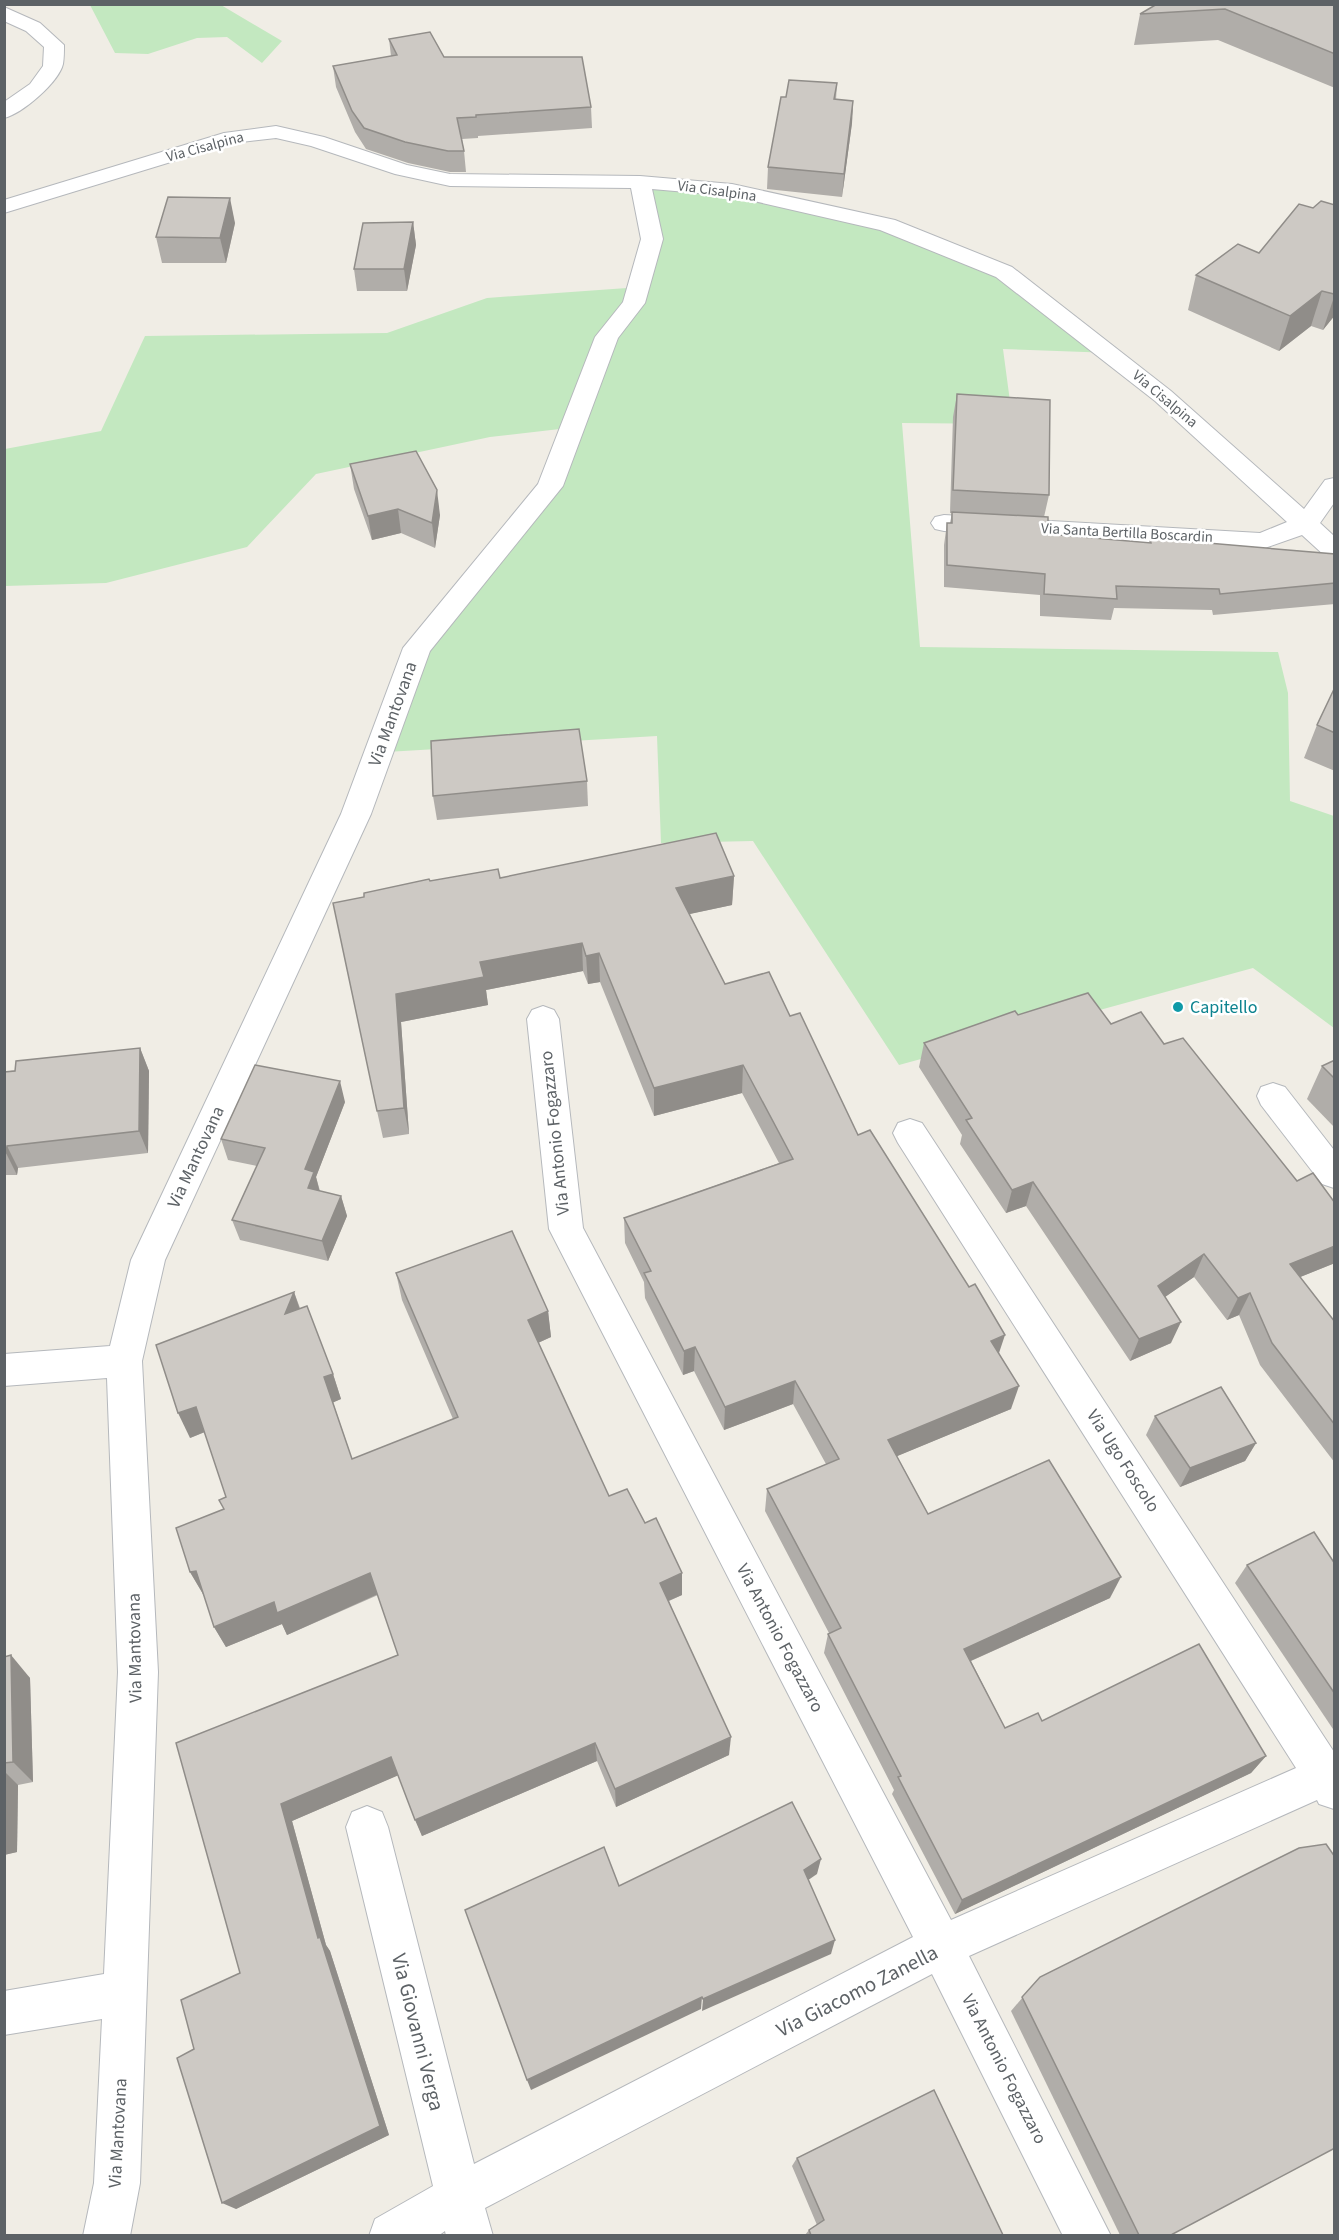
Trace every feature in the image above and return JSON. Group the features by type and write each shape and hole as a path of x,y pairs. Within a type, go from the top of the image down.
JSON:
{"street":[{"path":"4,13 33,27 54,45 53,66 37,88 4,112"},
{"name":"Via Cisalpina","path":"4,207 231,137 276,132 317,141 402,170 450,180 640,182 732,190 887,225 1004,272 1163,396 1335,550"},
{"name":"Via Mantovana","path":"106,2235 117,2183 138,1672 124,1361 148,1260 356,814 417,648 550,486 607,337 634,303 652,240 640,182"},
{"path":"1306,524 1335,486"},
{"name":"Via Santa Bertilla Boscardin","path":"944,523 1262,541 1306,524"},
{"name":"Via Antonio Fogazzaro","path":"543,1019 566,1229 941,1946 1089,2235"},
{"path":"1273,1095 1335,1174"},
{"name":"Via Ugo Foscolo","path":"910,1133 1332,1779"},
{"path":"4,1370 124,1361"},
{"name":"Via Giacomo Zanella","path":"392,2235 465,2216 941,1946 1332,1779"},
{"name":"Via Giovanni Verga","path":"367,1827 465,2216"},
{"path":"4,2013 124,1993"}],"green space":[{"path":"90,5 221,5 282,41 262,63 227,37 197,38 148,54 115,53"},
{"path":"637,180 854,217 988,267 1112,353 1003,349 1013,424 902,423 920,647 1278,652 1288,693 1290,801 1334,816 1334,1028 1253,968 899,1065 753,841 661,843 657,736 386,752 422,651 555,487 577,427 490,437 316,474 247,547 106,583 5,586 5,449 101,431 145,336 387,333 487,298 641,287 656,240"}],"building":[{"path":"1157,4 1335,4 1335,54 1225,9 1140,14"},
{"path":"430,32 444,57 582,57 591,107 457,118 464,151 448,151 405,142 364,128 352,111 333,66 397,55 389,39"},
{"path":"789,80 837,83 834,99 853,101 844,174 768,167 781,97 786,97"},
{"path":"168,197 230,198 220,238 156,237"},
{"path":"1321,201 1335,205 1334,294 1322,291 1290,316 1196,275 1238,244 1259,253 1299,204 1313,208"},
{"path":"413,222 404,269 354,269 363,223"},
{"path":"957,394 1050,400 1049,495 953,490"},
{"path":"416,451 437,490 432,523 398,509 368,516 350,464"},
{"path":"952,512 1048,517 1048,534 1151,543 1150,538 1335,554 1335,583 1220,594 1219,589 1116,586 1117,599 1044,594 1045,574 947,565 947,523 952,523"},
{"path":"1335,687 1335,733 1317,725"},
{"path":"579,729 587,781 433,796 431,741"},
{"path":"716,833 734,876 676,888 725,984 769,972 790,1016 800,1013 858,1135 870,1130 969,1287 975,1284 1005,1335 991,1341 1019,1386 888,1440 928,1514 1049,1460 1121,1577 964,1649 1005,1728 1038,1713 1042,1721 1199,1644 1266,1756 962,1900 898,1777 901,1776 828,1634 841,1628 767,1489 839,1459 795,1381 725,1407 695,1347 684,1351 644,1273 651,1271 624,1218 793,1159 743,1065 654,1088 599,953 586,956 582,943 480,962 484,977 396,994 404,1108 377,1111 333,903 364,897 364,893 429,879 430,881 498,869 500,878"},
{"path":"1088,993 1111,1024 1141,1012 1164,1044 1183,1038 1297,1181 1313,1173 1335,1203 1335,1246 1290,1264 1335,1322 1335,1425 1272,1343 1250,1293 1238,1298 1204,1254 1158,1286 1181,1322 1139,1339 1033,1182 1012,1190 966,1120 972,1118 924,1043 1015,1011 1018,1015"},
{"path":"140,1048 139,1131 7,1146 6,1153 4,1153 4,1072 15,1071 16,1061"},
{"path":"1335,1060 1335,1079 1322,1066"},
{"path":"255,1065 340,1081 305,1169 314,1172 308,1188 341,1196 322,1241 232,1220 265,1148 221,1139"},
{"path":"512,1231 548,1311 528,1320 609,1496 627,1489 645,1523 656,1518 682,1573 660,1583 731,1737 615,1789 595,1743 415,1820 391,1757 281,1804 318,1938 320,1937 380,2126 222,2203 177,2058 194,2049 181,2000 240,1973 176,1743 398,1655 370,1573 277,1613 274,1602 214,1627 196,1571 190,1572 176,1528 224,1509 219,1500 226,1497 196,1407 178,1413 156,1345 294,1292 285,1314 307,1306 333,1374 324,1377 352,1459 458,1417 396,1273"},
{"path":"1221,1387 1256,1443 1190,1468 1155,1416"},
{"path":"1314,1532 1335,1564 1335,1694 1247,1565"},
{"path":"11,1655 13,1762 4,1763 4,1657"},
{"path":"792,1802 821,1859 804,1870 835,1940 703,1999 702,1997 527,2080 465,1910 604,1847 619,1886"},
{"path":"1326,1844 1335,1857 1335,2148 1171,2235 1139,2235 1022,1997 1040,1977 1299,1848"},
{"path":"934,2090 1003,2235 811,2235 809,2230 824,2220 797,2158"}],"place":[{"name":"Capitello","path":"1178,1007"}]}
